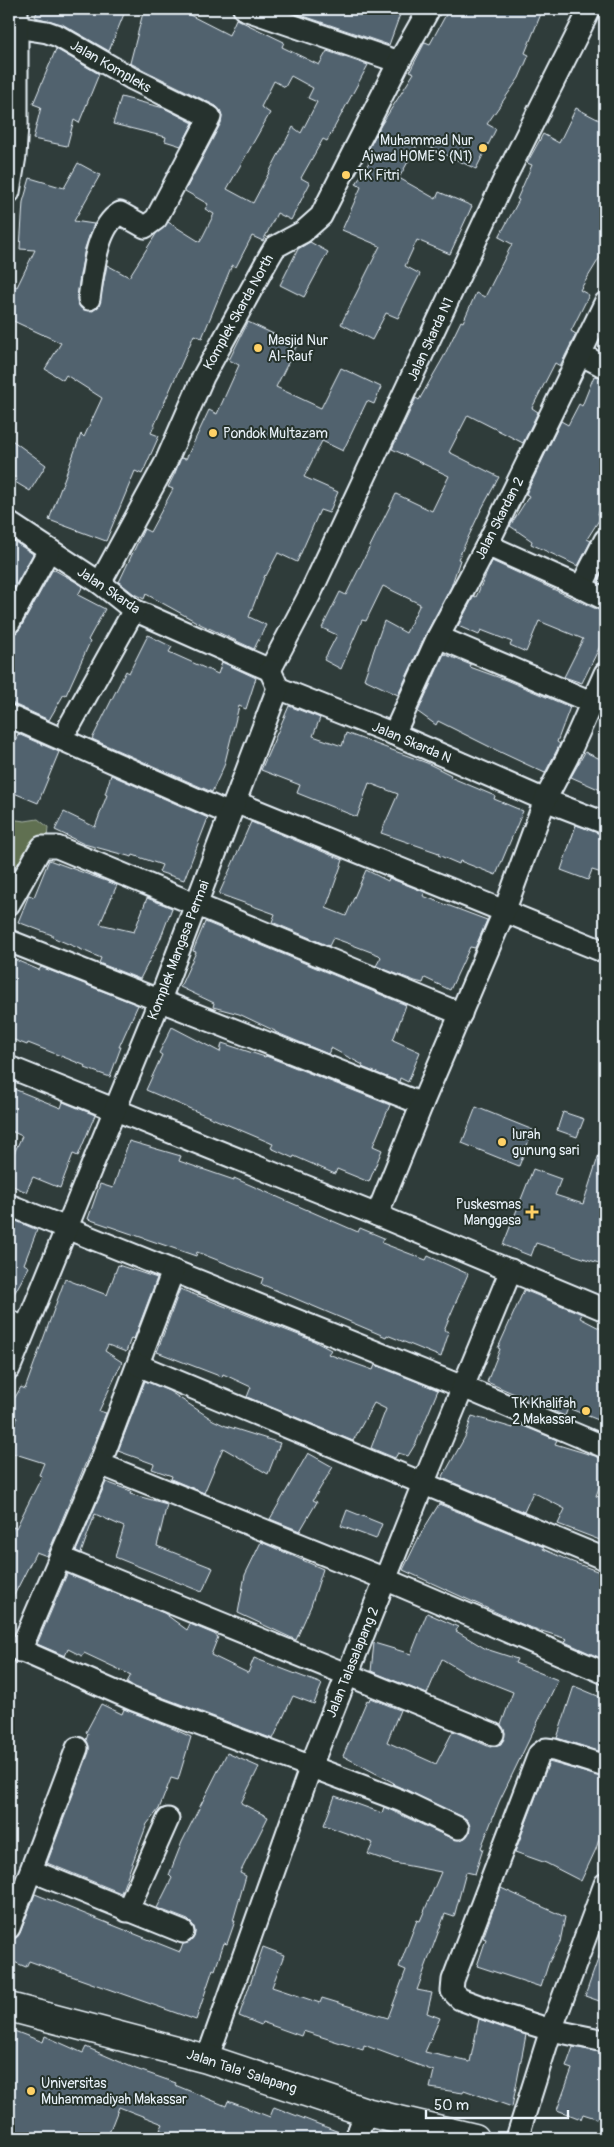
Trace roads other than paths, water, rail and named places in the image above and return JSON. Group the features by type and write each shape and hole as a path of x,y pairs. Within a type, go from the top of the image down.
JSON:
{"main road":[{"name":"Jalan Tala' Salapang","path":"9,2007 207,2059 366,2112 475,2138"}],"street":[{"path":"244,9 398,62"},
{"name":"Komplek Skarda North","path":"100,584 165,464 202,377 268,258 275,247 303,232 321,216 398,62 429,9"},
{"name":"Jalan Skarda N1","path":"274,679 310,594 504,180 590,9"},
{"path":"9,192 15,156 17,125 14,21"},
{"name":"Jalan Kompleks","path":"14,21 58,36 131,78 210,117 156,219 145,227 120,213 112,218 96,252 88,299"},
{"name":"Jalan Skardan 2","path":"394,734 438,638 487,545 605,303"},
{"path":"580,354 605,367"},
{"name":"Jalan Skarda","path":"9,523 100,584 134,610 274,679"},
{"path":"581,587 605,540"},
{"path":"487,545 605,599"},
{"path":"9,623 49,550"},
{"path":"70,725 134,610"},
{"path":"438,638 591,702"},
{"path":"377,1215 504,912 545,800 567,758 605,673"},
{"name":"Jalan Skarda N","path":"274,679 545,800 605,823"},
{"name":"Komplek Mangasa Permai","path":"9,1369 17,1324 65,1227 116,1110 233,808 274,679"},
{"path":"9,716 233,808 605,952"},
{"path":"9,904 39,851 42,848 52,846 195,903 461,1014"},
{"path":"9,941 158,1002 422,1104"},
{"path":"9,1067 377,1215 605,1310"},
{"path":"9,1205 463,1387 605,1447"},
{"name":"Jalan Talasalapang 2","path":"207,2059 311,1766 423,1484 511,1270"},
{"path":"173,1271 100,1464 61,1558 15,1648 134,1700 402,1801 458,1828"},
{"path":"138,1365 605,1559"},
{"path":"100,1464 386,1580 605,1672"},
{"path":"61,1558 348,1673 492,1734"},
{"path":"9,1928 77,1748"},
{"path":"605,1766 554,1750 546,1750 539,1754 453,1980 452,1991 460,1999 552,2030 605,2041"},
{"path":"128,1911 168,1819"},
{"path":"32,1871 183,1932"},
{"path":"517,2138 552,2030 605,1884"},
{"path":"356,2138 366,2112"}],"place":[{"name":"Muhammad Nur Ajwad HOME'S (N1)","path":"483,148"},
{"name":"TK Fitri","path":"346,175"},
{"name":"Masjid Nur Al-Rauf","path":"258,348"},
{"name":"Pondok Multazam","path":"213,433"},
{"name":"lurah gunung sari","path":"502,1142"},
{"name":"Puskesmas Manggasa","path":"532,1212"},
{"name":"TK Khalifah 2 Makassar","path":"586,1411"},
{"name":"Universitas Muhammadiyah Makassar","path":"31,2091"}]}
